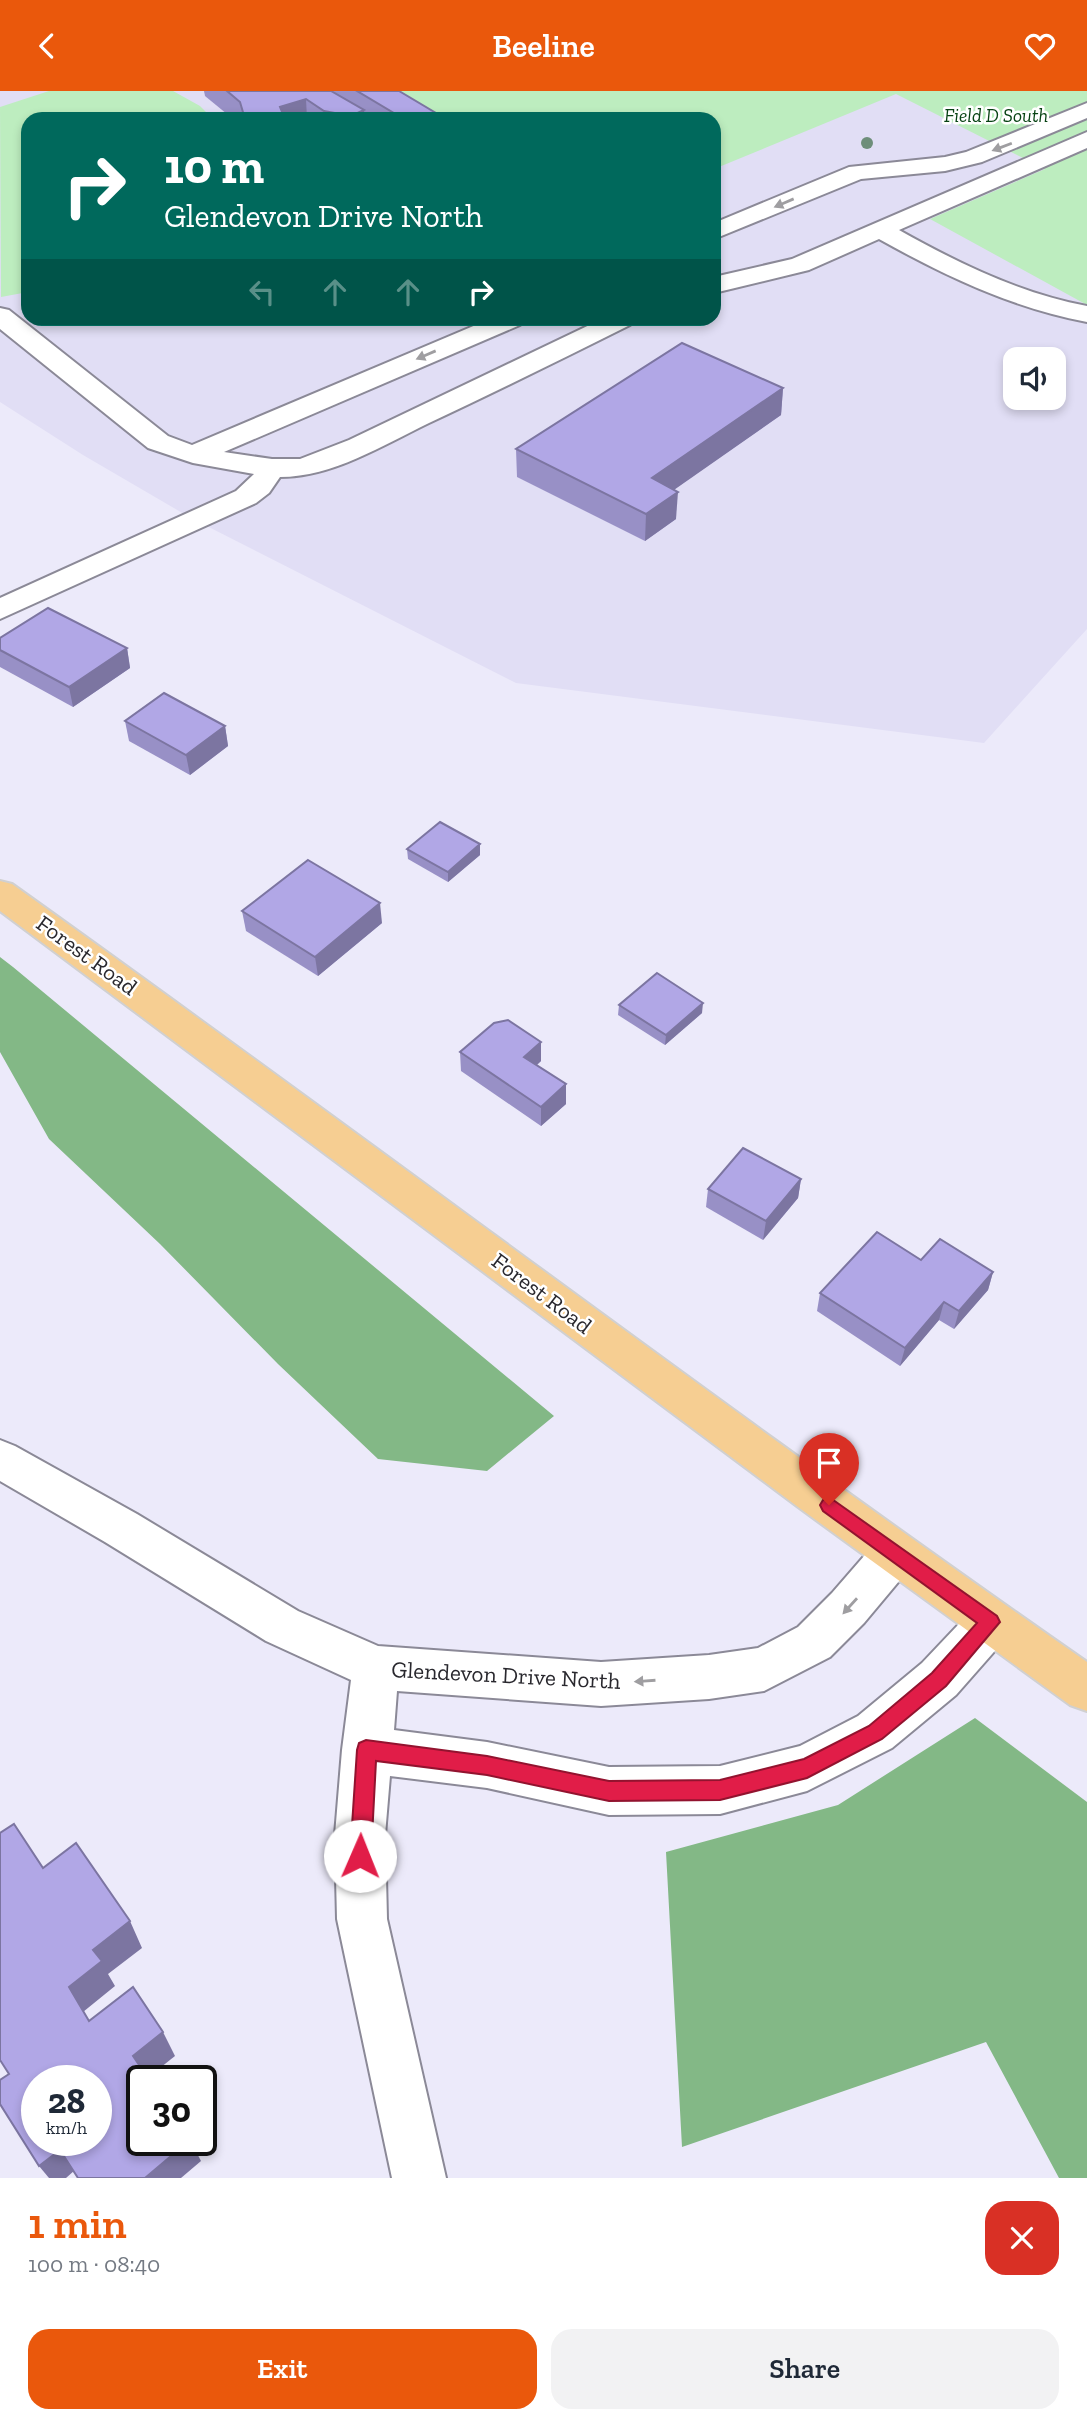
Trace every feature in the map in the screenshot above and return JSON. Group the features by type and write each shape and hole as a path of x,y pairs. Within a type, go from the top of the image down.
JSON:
{"main road":[{"name":"Forest Road","path":"0,893 170,1015 894,1554 1087,1689"}],"street":[{"path":"721,229 857,172 874,168 945,164 974,157 1087,110"},
{"path":"721,283 800,265 1087,139"},
{"path":"882,231 960,271 1033,300 1087,314"},
{"path":"0,316 158,442 193,455 272,468 304,468 359,446 607,326"},
{"path":"193,455 494,326"},
{"path":"476,333 532,362"},
{"path":"0,610 246,497 259,487 272,468"},
{"name":"Glendevon Drive North","path":"0,1459 121,1528 282,1626 376,1668 601,1684 709,1677 764,1669 814,1642 848,1608 894,1554"},
{"path":"366,1750 487,1765 609,1791 720,1790 807,1768 876,1732 939,1679 990,1622"},
{"path":"376,1668 366,1750 360,1835 362,1919 419,2178"}],"shaded area":[{"path":"0,91 1087,91 1087,629 984,743 516,683 191,518 83,455 0,402"}],"green space":[{"path":"49,91 173,91 206,112 21,112 21,293 1,297 0,107"},
{"name":"Field D South","path":"318,91 1087,91 1087,305 930,219 1045,169 896,94 721,166 721,112 352,112"},
{"path":"0,957 554,1416 487,1471 378,1459 278,1364 160,1244 49,1139 0,1052"},
{"path":"975,1718 1087,1802 1087,2178 1059,2178 986,2042 682,2147 666,1852 838,1805"}],"building":[{"path":"227,91 331,91 364,110 324,111 306,99 280,107 282,112 243,112 240,102"},
{"path":"357,91 399,91 434,112 392,112"},
{"path":"682,343 783,388 652,478 678,492 646,514 516,449"},
{"path":"48,608 127,648 69,687 0,650 0,638"},
{"path":"164,693 225,726 186,755 125,721"},
{"path":"440,822 480,844 448,872 407,849"},
{"path":"308,860 380,903 315,957 242,911"},
{"path":"657,973 703,1003 666,1035 619,1005"},
{"path":"508,1020 541,1042 524,1057 566,1084 541,1107 460,1052 494,1023"},
{"path":"743,1148 801,1179 766,1221 708,1189"},
{"path":"877,1232 921,1260 940,1239 993,1272 959,1311 944,1302 905,1348 820,1293"},
{"path":"14,1824 43,1868 76,1843 130,1921 93,1950 102,1961 69,1987 89,2021 133,1987 163,2032 133,2056 139,2065 126,2065 126,2156 171,2156 145,2178 78,2178 64,2156 112,2156 112,2065 21,2065 21,2137 0,2104 0,2080 9,2074 0,2060 0,1833"},
{"path":"33,2156 52,2156 39,2166"}],"route":[{"path":"360,1856 366,1750 487,1765 609,1791 720,1790 807,1768 876,1732 939,1679 990,1622 829,1505"}]}
